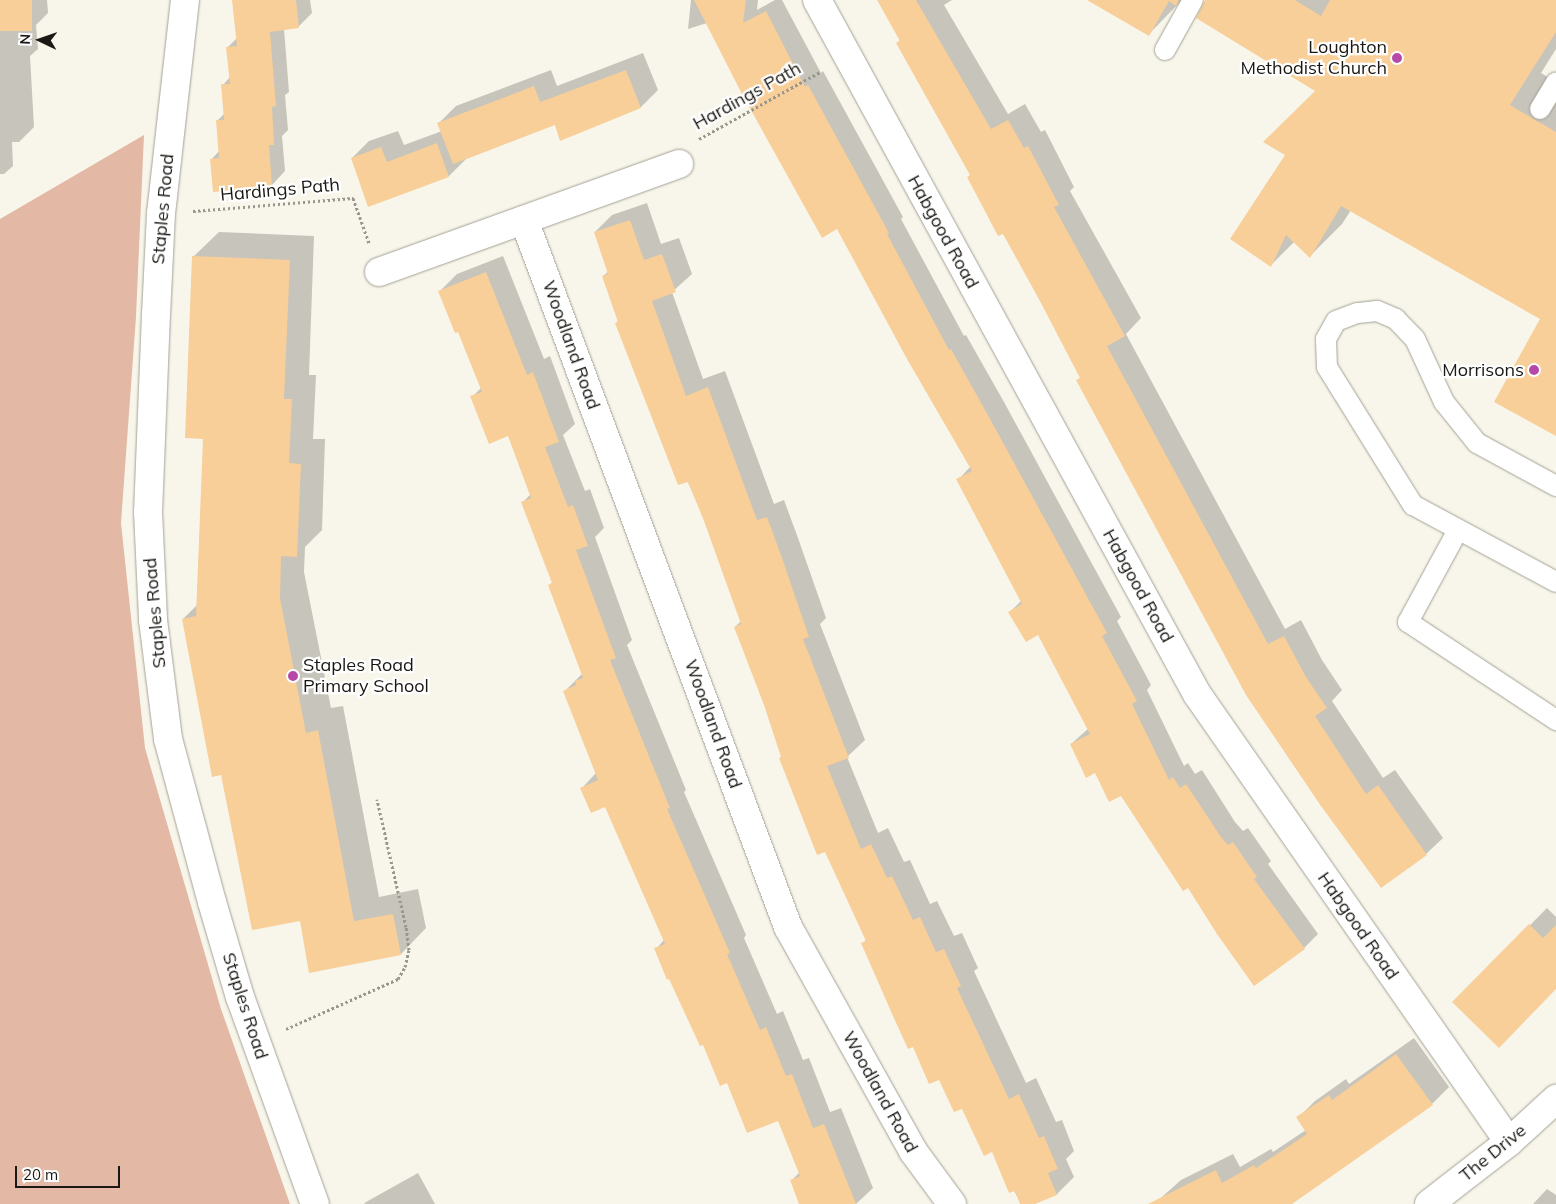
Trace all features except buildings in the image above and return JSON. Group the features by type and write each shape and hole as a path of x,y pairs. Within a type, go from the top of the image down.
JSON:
{"street":[{"name":"Staples Road","path":"185,0 161,213 148,512 153,620 168,739 240,997 315,1204"},
{"name":"Habgood Road","path":"817,0 847,58 1198,694 1509,1142"},
{"path":"380,272 679,164"},
{"name":"Woodland Road","path":"524,220 788,927 913,1151 952,1204"},
{"name":"The Drive","path":"1429,1204 1509,1142 1556,1099"}],"lane":[{"path":"1165,50 1192,0"},
{"path":"1540,109 1556,82"},
{"path":"1556,486 1477,443 1444,402 1415,339 1396,319 1377,312 1357,313 1336,321 1326,339 1327,367 1413,505 1556,582"},
{"path":"1458,530 1408,622 1556,720"}],"path":[{"name":"Hardings Path","path":"679,164 672,154 847,58"},
{"name":"Hardings Path","path":"161,213 353,198 380,272"},
{"path":"256,1042 398,979 405,967 409,950 406,927 377,799"}],"shaded area":[{"path":"144,135 136,317 121,523 145,748 221,1009 290,1204 0,1204 0,219"}],"place":[{"name":"Loughton Methodist Church","path":"1397,58"},
{"name":"Morrisons","path":"1534,370"},
{"name":"Staples Road Primary School","path":"293,676"}]}
